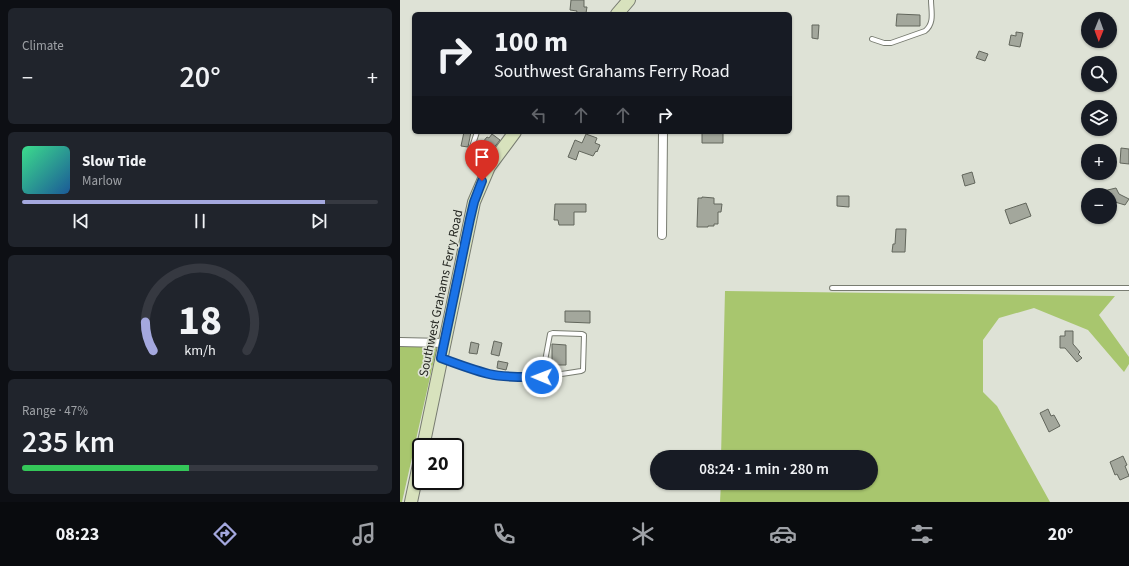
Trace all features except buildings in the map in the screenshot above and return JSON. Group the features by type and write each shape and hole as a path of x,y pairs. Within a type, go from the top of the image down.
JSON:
{"main road":[{"path":"619,12 629,0"},
{"name":"Southwest Grahams Ferry Road","path":"425,438 470,219 477,194 487,170 514,134"},
{"path":"411,502 414,490"}],"street":[{"path":"662,235 663,134"},
{"path":"400,342 444,343"}],"lane":[{"path":"872,39 884,43 892,43 925,31 929,28 932,20 931,0"},
{"path":"476,134 469,159 487,170"},
{"path":"832,288 1129,288"},
{"path":"441,358 475,370 504,376 542,377 581,371 584,335 553,332 550,334 542,377"}],"green space":[{"path":"725,291 1115,296 1099,315 1129,357 1129,364 1124,372 1088,330 1034,308 999,318 983,340 983,392 997,406 1050,502 720,502 721,490 878,490 878,450 721,450"},
{"path":"400,345 437,346 416,438 412,438 412,457 402,502 400,502"}],"route":[{"path":"482,181 474,202 470,219 441,358 490,374 542,377"}]}
